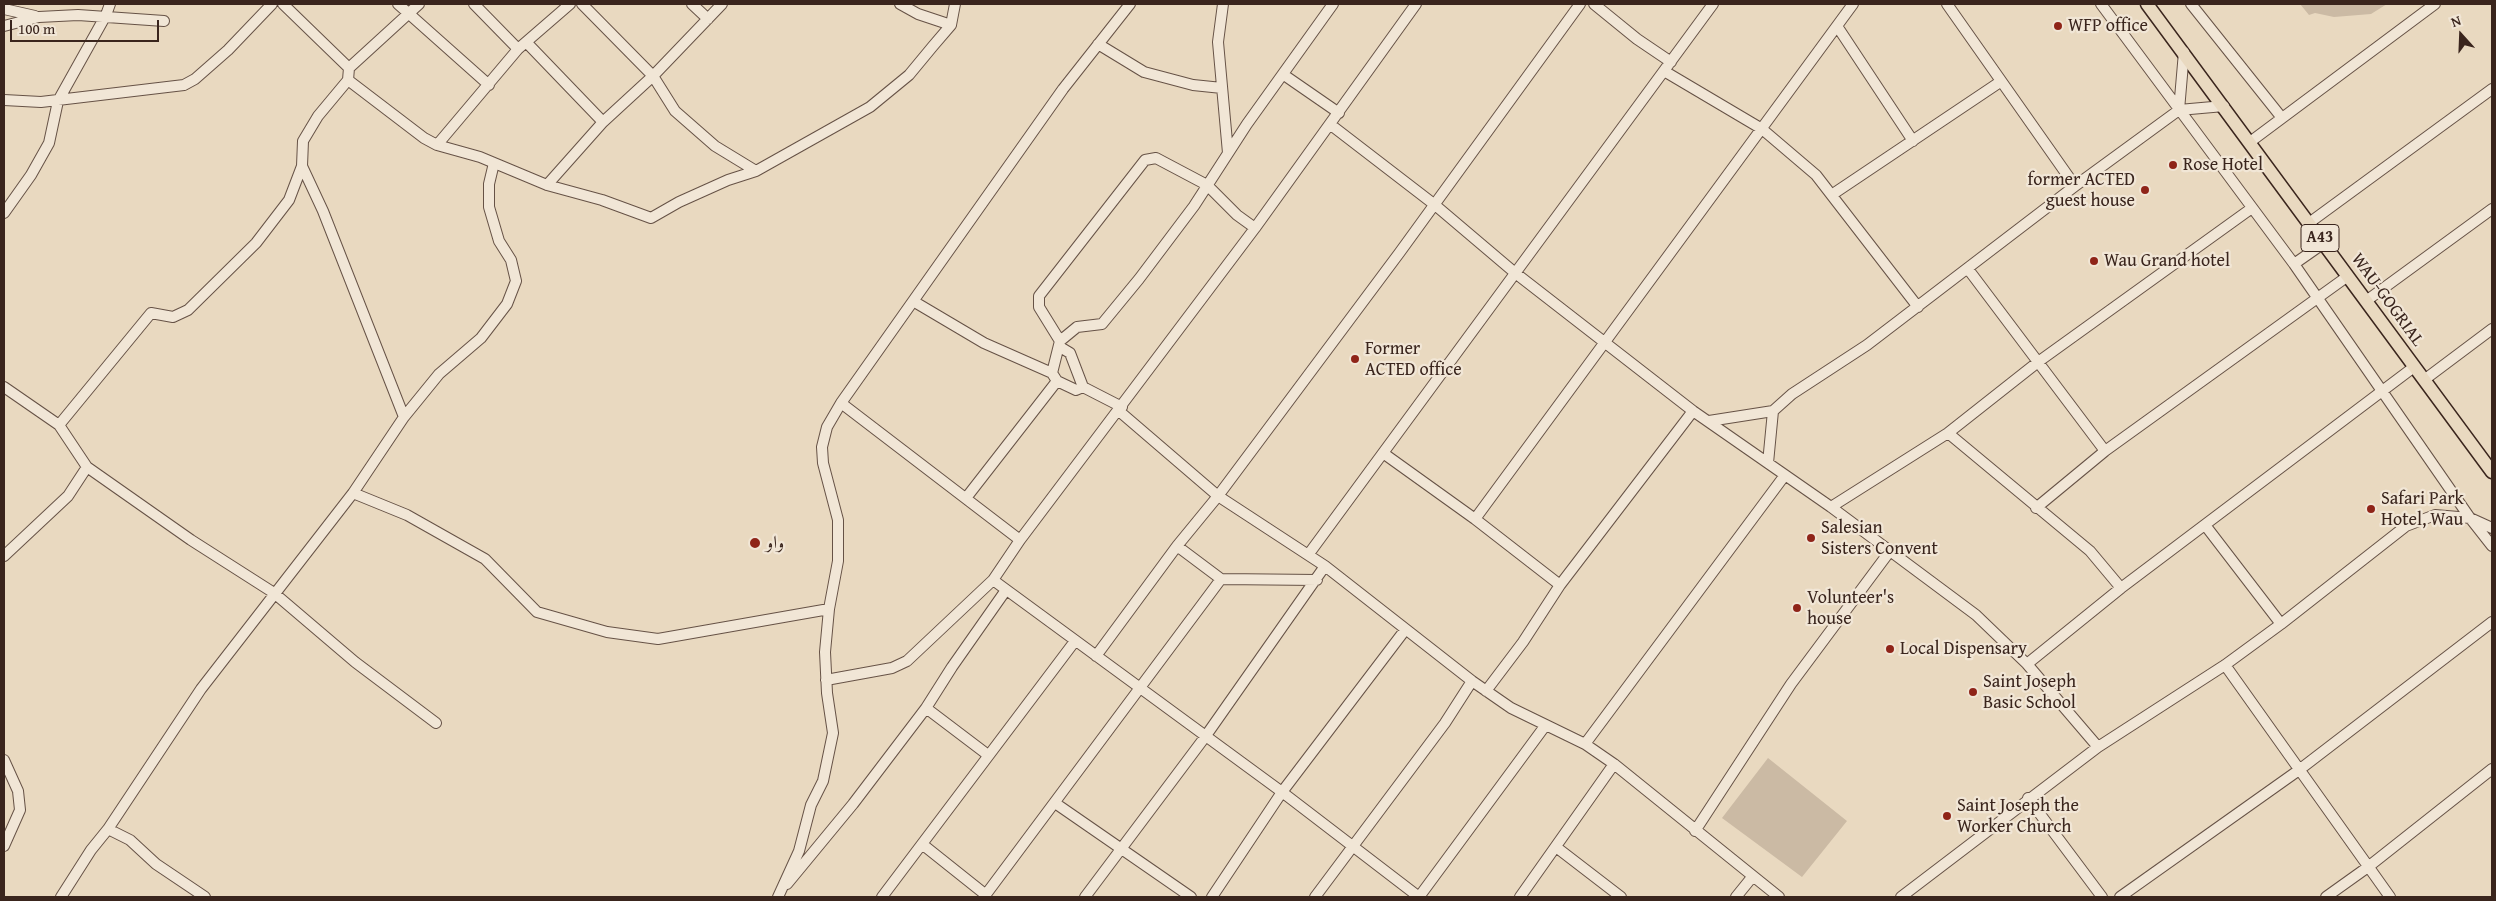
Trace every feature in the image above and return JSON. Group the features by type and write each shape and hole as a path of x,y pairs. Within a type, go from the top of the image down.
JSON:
{"main road":[{"name":"WAU-GOGRIAL","path":"2147,4 2492,472"}],"street":[{"path":"4,213 31,175 50,143 58,101 106,15 110,4"},
{"path":"4,100 58,101 184,84 195,79 228,50 272,4"},
{"path":"283,4 349,68"},
{"path":"398,4 489,84"},
{"path":"59,425 151,313 173,317 188,310 256,243 289,200 302,166 303,141 318,116 348,80 349,68 419,4"},
{"path":"474,4 523,46 603,122"},
{"path":"437,145 523,46 570,4"},
{"path":"582,4 652,76 675,111 715,146 756,171"},
{"path":"692,4 708,19"},
{"path":"547,185 603,122 652,76 722,4"},
{"path":"900,4 918,14 951,25"},
{"path":"348,80 424,138 437,145 480,157 547,185 602,200 651,218 679,202 728,180 756,171 870,106 909,75 951,25 955,4"},
{"path":"778,896 798,851 811,805 827,768 833,733 826,680 825,652 829,610 838,561 838,520 823,463 822,447 827,427 1063,88 1130,4"},
{"path":"1223,4 1218,42 1228,153"},
{"path":"966,498 1054,377 1060,344 1077,327 1102,324 1139,279 1207,185 1332,4"},
{"path":"826,680 892,668 907,660 993,580 1020,540 1121,409 1331,125 1416,4"},
{"path":"1096,656 1435,205 1580,4"},
{"path":"1594,4 1637,39 1671,62"},
{"path":"1308,555 1514,272 1714,4"},
{"path":"1475,519 1853,4"},
{"path":"1947,4 2000,82 2075,186"},
{"path":"2101,4 2294,264 2470,518 2492,546"},
{"path":"2192,4 2282,118"},
{"path":"2250,142 2435,4"},
{"path":"4,8 38,17"},
{"path":"4,26 38,17 106,15 164,21"},
{"path":"1837,26 1913,141"},
{"path":"1098,44 1144,72 1193,85 1222,88"},
{"path":"2179,110 2184,52"},
{"path":"1664,71 1762,129 1816,174 1918,307"},
{"path":"1284,75 1339,113"},
{"path":"1833,194 2000,82"},
{"path":"2309,223 2492,89"},
{"path":"1709,421 1773,411 1792,394 1867,345 2075,186 2179,110 2224,106"},
{"path":"1331,125 1435,205 1514,272 1693,411 1832,507 1976,615 2027,664 2098,747"},
{"path":"1255,228 1238,215 1207,185 1156,158 1149,158 1141,164 1039,296 1039,307 1060,344 1070,353 1083,386 1121,409 1218,496 1325,566 1486,691 1511,708 1545,726 1586,744 1614,764 1779,897"},
{"path":"61,897 201,689 352,493 404,417 439,374 481,338 507,304 516,281 512,260 499,241 488,207 489,184 494,163"},
{"path":"302,166 323,211 404,417"},
{"path":"1832,507 1948,433 2038,362 2252,208"},
{"path":"2366,301 2492,209"},
{"path":"2294,264 2324,243"},
{"path":"1968,269 2105,452"},
{"path":"2036,508 2105,452 2348,276"},
{"path":"914,301 984,343 1054,377 1076,390 1083,386"},
{"path":"2424,380 2492,329"},
{"path":"2027,664 2121,588 2414,367"},
{"path":"4,387 59,425 87,467 191,540 274,594 355,662 436,723"},
{"path":"842,403 1020,540"},
{"path":"1486,691 1523,642 1560,585 1693,411"},
{"path":"1768,463 1773,411"},
{"path":"1948,433 2036,508 2090,550 2121,588"},
{"path":"1383,453 1475,519 1560,585"},
{"path":"4,556 68,496 87,467"},
{"path":"1586,744 1785,475"},
{"path":"352,493 407,515 485,559 537,612 607,632 658,639 829,610"},
{"path":"1901,897 2028,798 2098,747 2225,665 2281,624 2406,526 2435,515 2470,518 2492,528"},
{"path":"2205,525 2281,624"},
{"path":"1177,546 1221,579 1318,580"},
{"path":"1695,831 1791,684 1890,551"},
{"path":"1085,897 1205,737 1318,580 1325,566"},
{"path":"922,844 985,896 1221,579"},
{"path":"993,580 1282,792 1419,897 1545,726"},
{"path":"778,896 853,804 926,708 1006,590"},
{"path":"2120,897 2299,770 2492,622"},
{"path":"1212,897 1282,792 1405,630"},
{"path":"882,897 1075,641"},
{"path":"2225,665 2390,897"},
{"path":"1314,897 1445,722 1472,681"},
{"path":"926,708 988,755"},
{"path":"4,760 18,791 20,810 4,846"},
{"path":"1520,897 1614,764"},
{"path":"2326,897 2368,867 2492,769"},
{"path":"2028,798 2102,897"},
{"path":"1055,803 1120,850 1191,897"},
{"path":"108,829 130,840 156,864 205,897"},
{"path":"1556,847 1620,897"},
{"path":"1736,897 1753,876"}],"shaded area":[{"path":"2300,4 2387,4 2371,14 2334,17 2315,13 2309,15"},
{"path":"1768,758 1847,821 1802,877 1722,818"}],"place":[{"name":"WFP office","path":"2058,26"},
{"name":"Rose Hotel","path":"2173,165"},
{"name":"former ACTED guest house","path":"2145,190"},
{"name":"Wau Grand hotel","path":"2094,261"},
{"name":"Former ACTED office","path":"1355,359"},
{"name":"Safari Park Hotel, Wau","path":"2371,509"},
{"name":"Salesian Sisters Convent","path":"1811,538"},
{"name":"واو","path":"755,543"},
{"name":"Volunteer's house","path":"1797,608"},
{"name":"Local Dispensary","path":"1890,649"},
{"name":"Saint Joseph Basic School","path":"1973,692"},
{"name":"Saint Joseph the Worker Church","path":"1947,816"}]}
